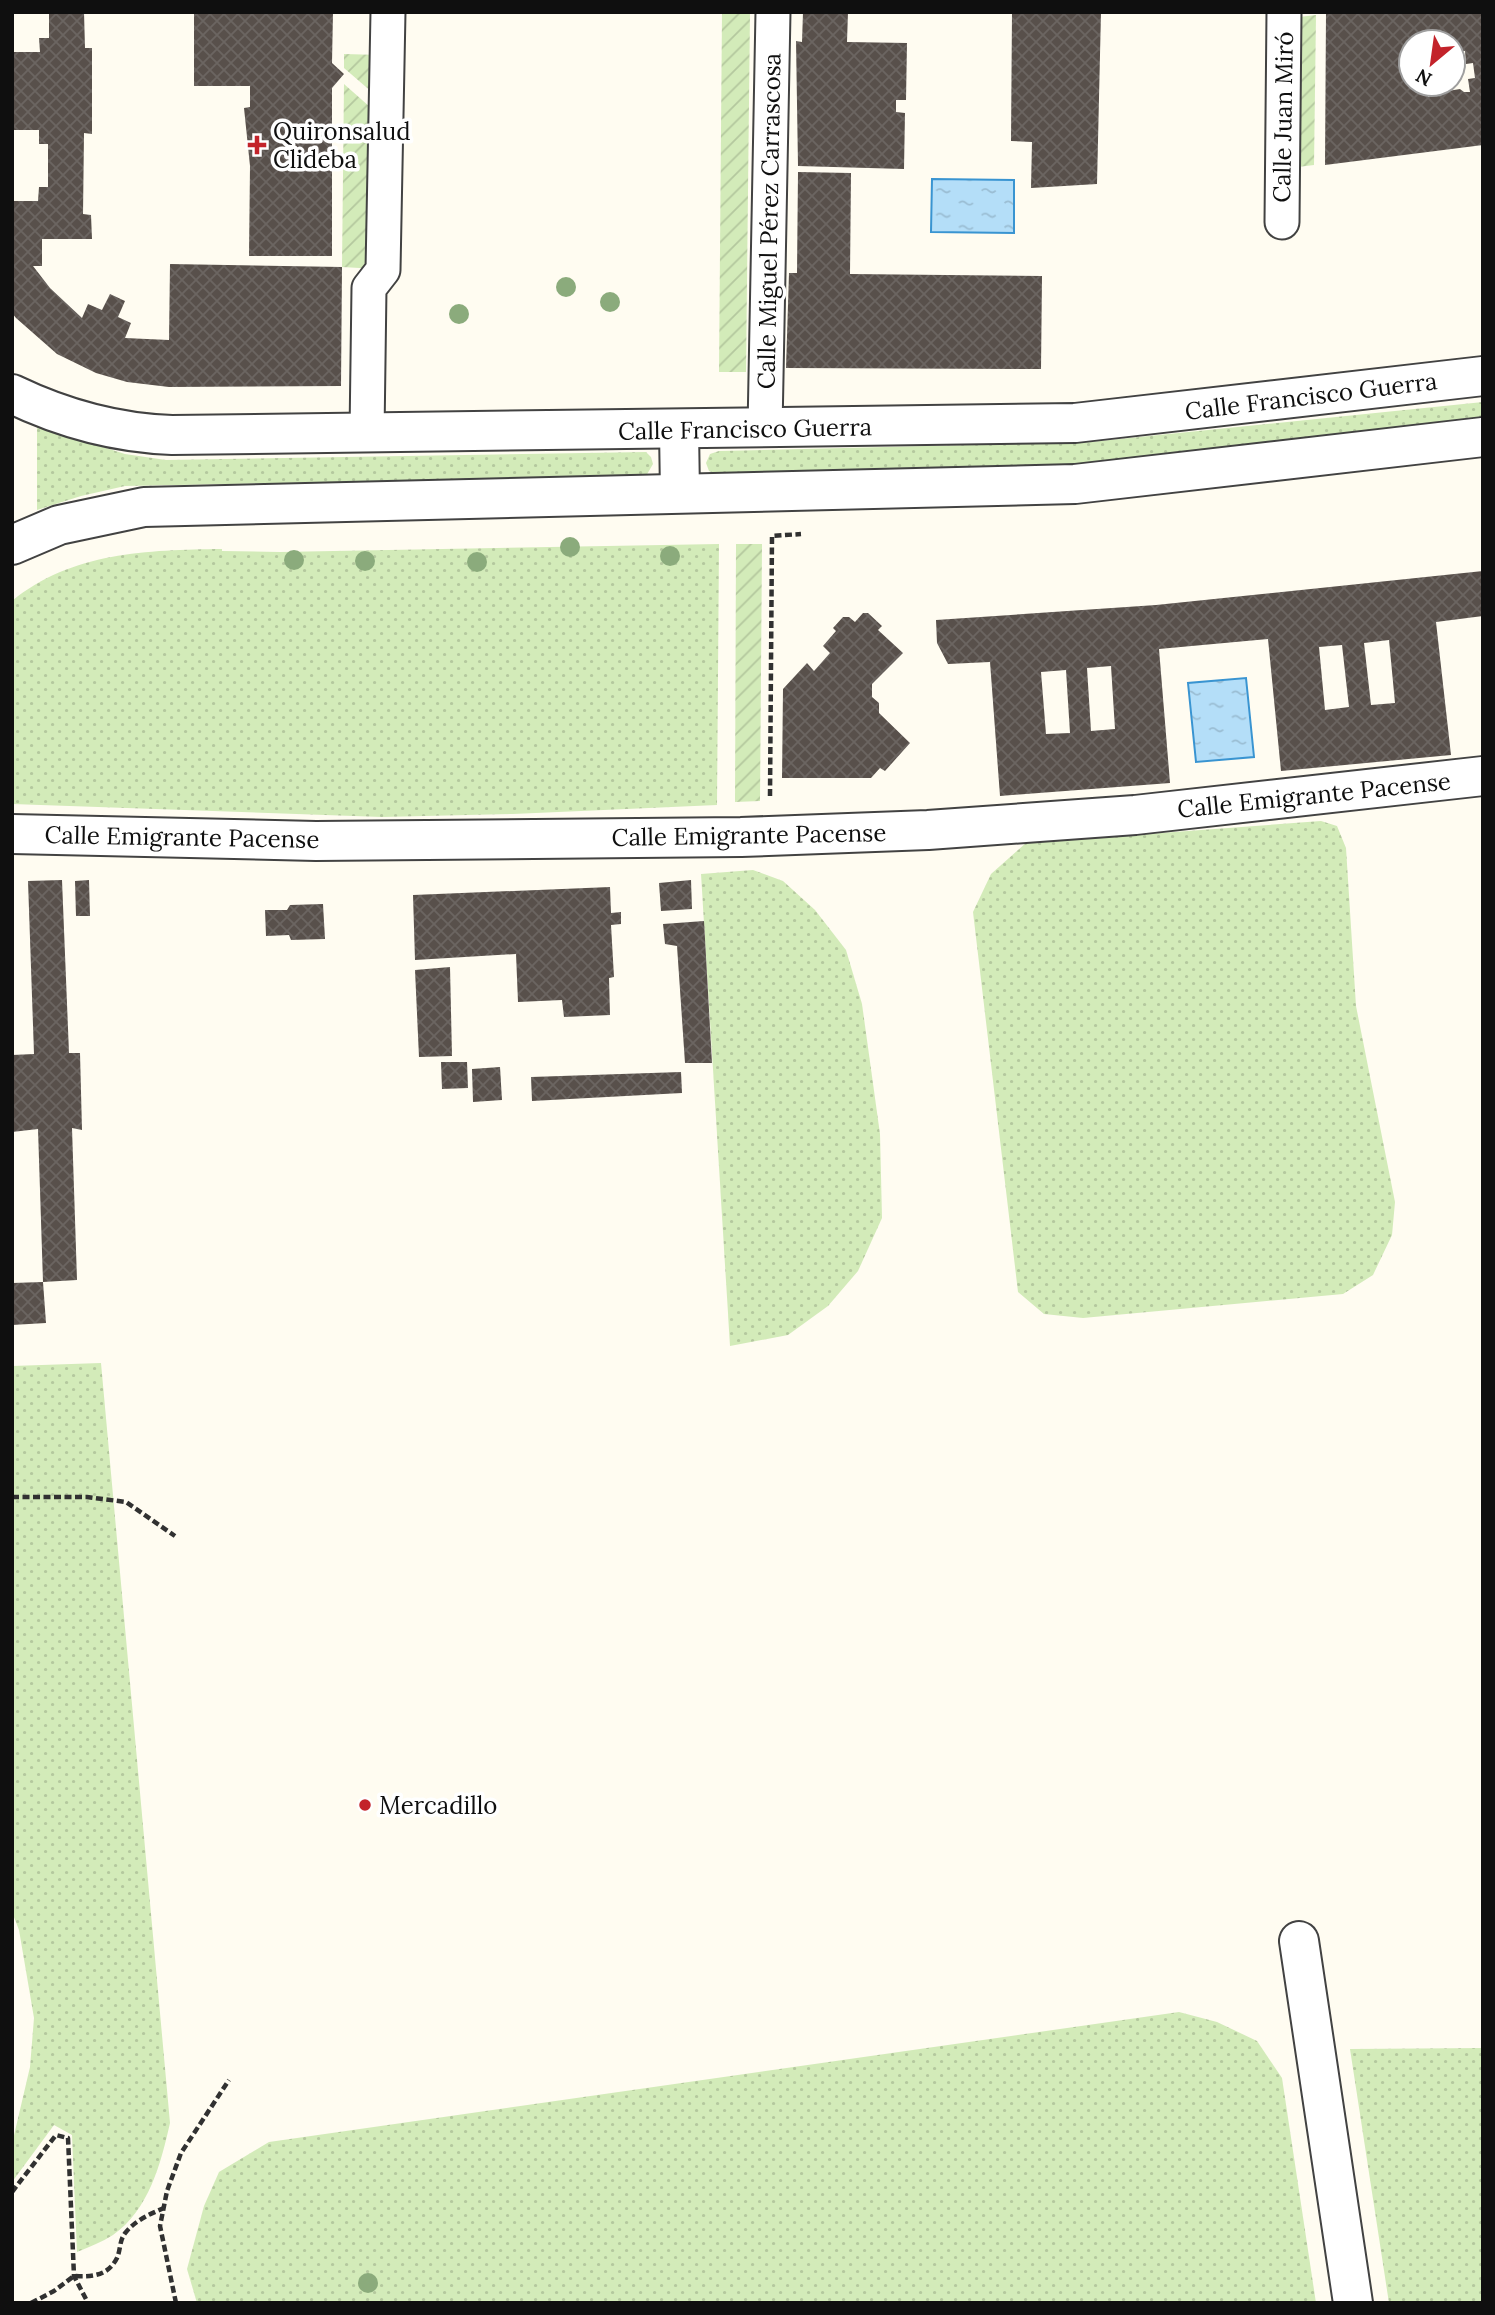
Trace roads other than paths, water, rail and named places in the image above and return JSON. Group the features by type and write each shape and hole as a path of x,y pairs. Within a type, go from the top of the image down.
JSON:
{"street":[{"path":"368,433 369,288 383,270 388,12"},
{"name":"Calle Miguel Pérez Carrascosa","path":"765,429 773,12"},
{"name":"Calle Juan Miró","path":"1282,222 1284,12"},
{"name":"Calle Francisco Guerra","path":"12,394 71,418 135,434 765,429 1075,423 1483,376"},
{"path":"679,430 680,493"},
{"path":"12,545 59,525 144,507 1075,484 1483,437"},
{"name":"Calle Emigrante Pacense","path":"12,834 316,841 770,836 928,830 1135,815 1483,776"},
{"path":"1299,1941 1353,2303"}],"water":[{"path":"932,179 1014,180 1014,233 931,232"},
{"path":"1246,678 1254,757 1196,762 1188,683"}],"place":[{"name":"Quironsalud Clideba","path":"257,145"},
{"name":"Mercadillo","path":"365,1805"}]}
